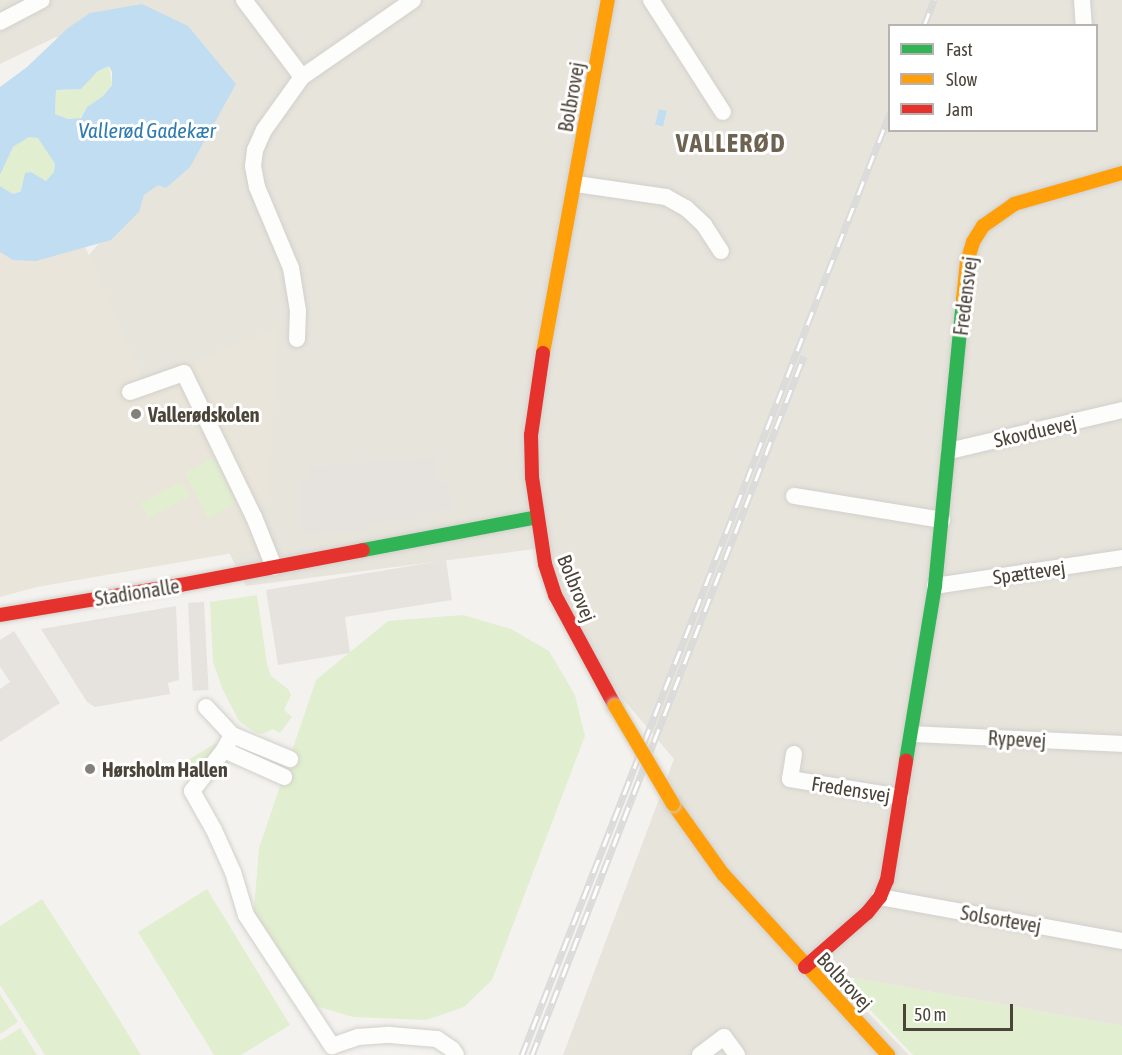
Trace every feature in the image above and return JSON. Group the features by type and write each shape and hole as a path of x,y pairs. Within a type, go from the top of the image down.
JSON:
{"street":[{"path":"0,22 42,0"},
{"path":"244,0 302,77"},
{"path":"297,339 298,311 291,268 256,187 253,166 255,150 264,130 302,77 413,0"},
{"name":"Bolbrovej","path":"608,0 536,393 531,435 532,477 544,564 555,595 615,706 674,804 723,874 805,967 888,1055"},
{"path":"651,0 723,112"},
{"path":"1082,0 1084,24"},
{"name":"Fredensvej","path":"805,967 867,913 880,897 887,880 935,585 967,262 973,242 983,226 1014,204 1122,173"},
{"path":"576,184 666,197 686,208 704,225 721,251"},
{"path":"130,392 184,373 254,517 274,567"},
{"name":"Skovduevej","path":"949,451 1122,410"},
{"path":"794,496 942,520"},
{"name":"Stadionalle","path":"0,615 274,567 537,517"},
{"name":"Spættevej","path":"935,585 1122,558"},
{"path":"206,707 232,735 290,759"},
{"path":"232,735 224,750 192,791 214,830 233,872 246,915 332,1046 358,1037 390,1035 437,1039 452,1049 456,1055"},
{"name":"Rypevej","path":"912,735 1122,744"},
{"path":"224,750 284,777"},
{"name":"Fredensvej","path":"794,754 790,779 901,797"},
{"name":"Solsortevej","path":"880,897 1122,941"},
{"path":"700,1055 724,1037 737,1055"}],"shaded area":[{"path":"0,0 1122,0 1122,1026 854,978 834,977 909,1055 563,1055 674,759 588,658 535,549 246,586 82,263 232,90 56,37 0,64"},
{"name":"Vallerødskolen","path":"75,224 144,381 277,328 269,491 261,508 246,517 262,548 37,587 0,597 0,244"},
{"path":"435,457 437,483 448,482 451,510 415,513 416,519 367,523 367,530 303,535 298,479 310,478 309,467"},
{"path":"446,560 452,600 345,617 350,653 278,665 266,590"},
{"path":"204,602 209,690 193,691 188,603"},
{"path":"176,606 179,680 168,683 170,694 95,707 87,702 41,629"},
{"path":"14,631 60,703 0,742 0,689 10,682 0,667 0,640"}],"green space":[{"path":"109,66 112,84 102,97 87,107 80,118 68,119 55,114 56,90 81,89 98,71"},
{"path":"29,137 38,137 55,164 54,172 46,181 31,172 21,190 13,194 0,186 0,175 13,147"},
{"path":"212,458 215,459 235,503 208,519 185,473"},
{"path":"182,481 190,496 148,518 141,503"},
{"path":"257,595 267,664 271,676 288,689 291,695 284,710 292,717 280,733 273,729 262,734 256,733 239,721 222,688 213,662 210,602"},
{"path":"463,615 511,629 549,651 575,695 585,736 492,980 464,1007 426,1020 353,1017 306,1003 253,921 259,848 316,680 388,621"},
{"path":"245,735 235,762 225,757 229,764 201,781 188,760 216,743 222,753"},
{"path":"207,889 290,1025 241,1055 214,1055 138,932"},
{"path":"42,899 141,1055 45,1055 0,985 0,926"},
{"path":"854,978 1122,1026 1122,1055 913,1055 855,994"},
{"path":"0,994 18,1022 0,1034"},
{"path":"20,1028 37,1055 0,1055 0,1041"}],"water":[{"name":"Vallerød Gadekær","path":"142,4 188,26 236,84 190,167 166,188 158,185 144,195 139,212 111,240 36,261 13,260 0,252 0,186 13,194 21,191 25,173 31,172 46,181 54,172 55,164 38,138 29,137 13,147 0,175 0,87 27,67 68,28 90,13","holes":["109,66 112,72 112,85 102,97 87,107 81,118 68,119 55,114 56,90 81,89 98,71"]},
{"path":"659,109 667,111 663,126 655,125"}],"railway":[{"path":"925,24 934,0"},
{"path":"522,1055 888,118"},
{"path":"532,1055 804,356"}],"traffic: fast":[{"path":"906,761 935,586 963,299"},
{"path":"363,550 537,517"}],"traffic: slow":[{"path":"543,353 608,0"},
{"path":"963,299 967,262 973,242 983,226 1014,204 1122,173"},
{"path":"615,706 673,804"},
{"path":"673,804 723,874 888,1055"}],"traffic: jam":[{"path":"543,353 531,435 532,477 545,564 555,595 615,706"},
{"path":"0,615 180,585 363,550"},
{"path":"805,967 867,913 880,897 887,880 906,761"}],"place":[{"name":"Vallerødskolen","path":"136,414"},
{"name":"Hørsholm Hallen","path":"90,769"}],"district":[{"name":"VALLERØD","path":"731,144"}]}
